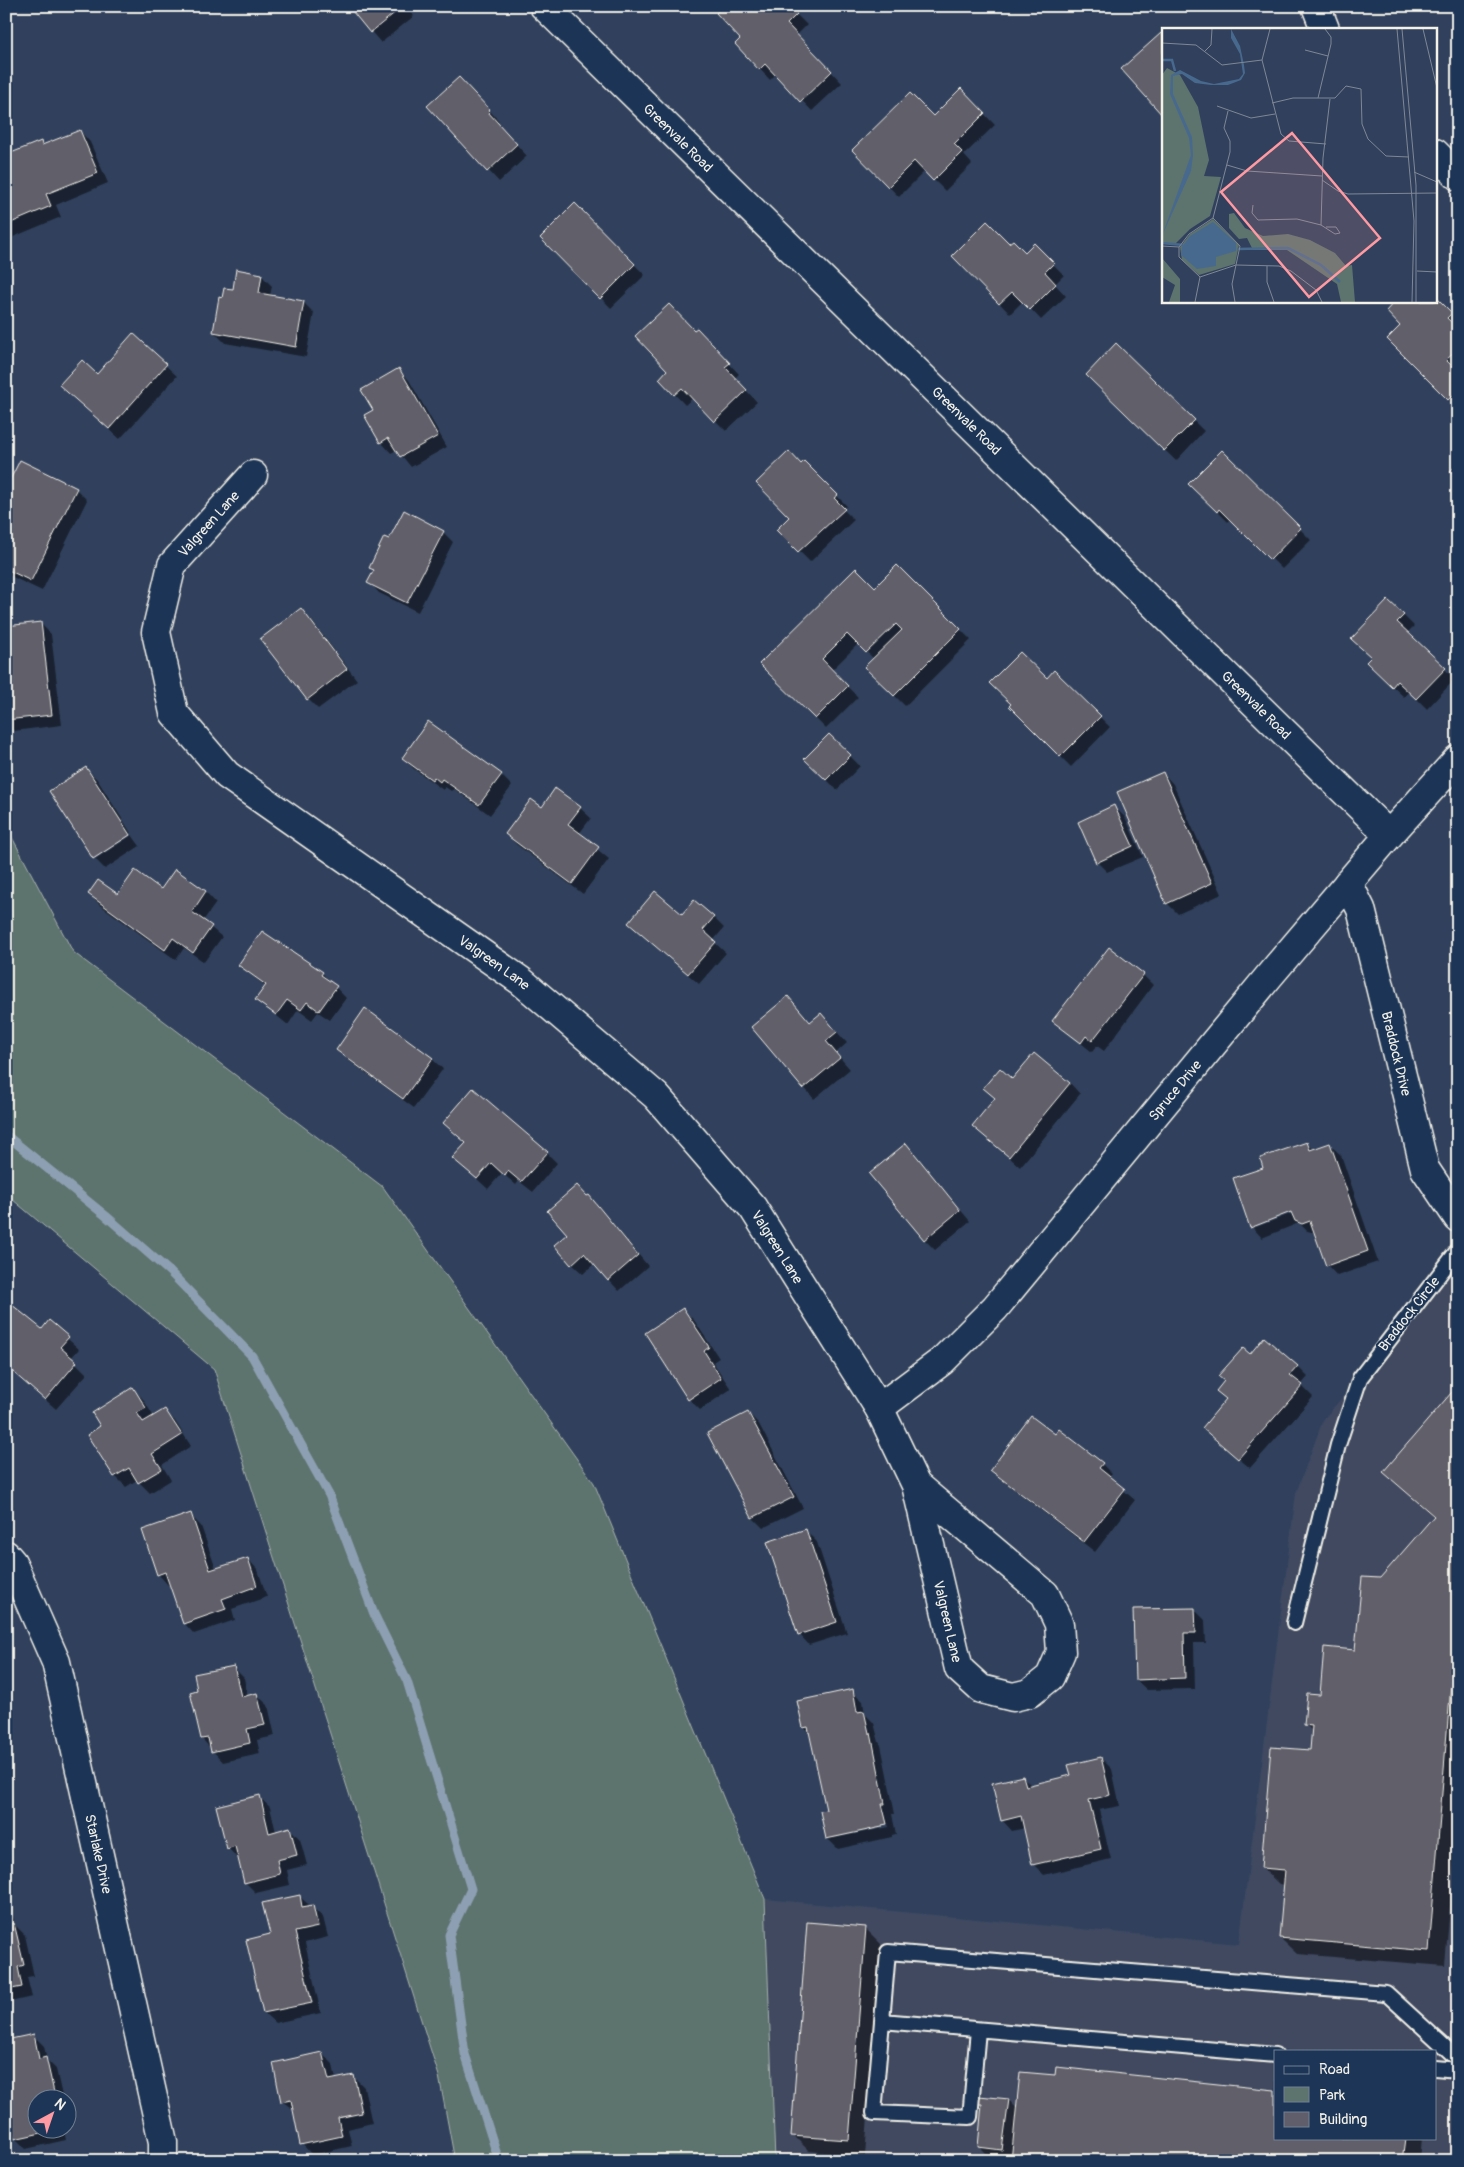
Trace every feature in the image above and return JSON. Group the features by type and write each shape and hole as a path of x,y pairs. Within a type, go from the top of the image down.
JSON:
{"street":[{"name":"Greenvale Road","path":"544,6 1389,835"},
{"path":"1316,6 1325,28"},
{"path":"1436,154 1458,176"},
{"name":"Valgreen Lane","path":"253,475 172,565 156,632 174,713 227,775 521,981 656,1096 753,1208 879,1408 916,1485 959,1669 981,1689 1013,1697 1030,1693 1050,1677 1061,1652 1059,1624 1045,1594 916,1485"},
{"name":"Spruce Drive","path":"879,1408 942,1361 995,1308 1348,883 1458,759"},
{"name":"Braddock Drive","path":"1348,883 1361,909 1425,1170 1458,1218"},
{"name":"Starlake Drive","path":"6,1555 12,1562 56,1662 163,2142 163,2161"}],"lane":[{"name":"Braddock Circle","path":"1294,1623 1338,1445 1360,1378 1458,1250"},
{"path":"978,2030 970,2117 874,2113 888,1952 1386,1993 1458,2059"},
{"path":"882,2021 1274,2055"},
{"path":"1436,2068 1458,2070"}],"shaded area":[{"path":"1458,1261 1458,2161 775,2161 765,1899 1239,1944 1296,1493 1323,1420"}],"green space":[{"path":"6,826 73,952 383,1187 594,1483 765,1899 775,2161 455,2161 439,2076 214,1369 6,1194"}],"building":[{"path":"348,6 403,6 370,33"},
{"path":"723,6 790,6 797,14 787,24 832,71 800,102 765,64 759,70 735,44 740,39 716,13"},
{"path":"1161,33 1162,115 1121,69"},
{"path":"459,77 490,110 488,112 517,144 487,172 427,106"},
{"path":"961,88 985,113 954,144 962,152 933,181 914,161 888,187 852,150 910,93 933,116"},
{"path":"80,130 98,173 46,194 51,206 6,225 6,155 41,141 42,145"},
{"path":"575,203 635,264 600,299 540,238"},
{"path":"987,221 1009,243 1013,240 1025,252 1034,243 1054,263 1045,272 1056,284 1030,310 1012,292 999,304 952,256"},
{"path":"236,269 262,274 259,293 304,301 296,347 213,332 219,297 222,298 224,288 233,289"},
{"path":"1436,297 1452,313 1447,318 1458,329 1458,349 1446,360 1458,372 1458,390 1448,400 1387,339 1400,326 1386,311 1394,302 1436,302"},
{"path":"669,304 694,330 697,328 730,363 725,367 747,390 714,422 682,388 674,395 659,379 667,370 635,336"},
{"path":"133,333 167,364 109,429 59,385 82,360 97,374"},
{"path":"1116,343 1195,420 1164,451 1086,375"},
{"path":"399,368 438,436 400,457 388,438 380,443 364,415 373,410 361,390"},
{"path":"1222,450 1301,528 1270,560 1219,509 1217,512 1188,484"},
{"path":"789,451 801,464 804,461 838,495 834,498 845,509 798,552 776,530 789,517 756,483"},
{"path":"20,460 77,488 31,581 6,569 6,538 11,528 6,526 6,488"},
{"path":"1458,463 1458,479 1450,471"},
{"path":"404,510 444,531 407,603 367,583 374,570 369,568 384,537 389,539"},
{"path":"897,565 961,629 894,696 864,667 902,630 896,624 866,653 847,634 822,659 848,686 815,719 759,664 856,568 875,587"},
{"path":"1388,600 1404,615 1397,622 1446,668 1416,699 1397,681 1392,687 1366,662 1371,657 1351,639"},
{"path":"301,608 347,669 307,700 260,639"},
{"path":"41,622 52,715 6,720 6,626"},
{"path":"1020,652 1047,678 1054,670 1101,716 1060,757 989,683"},
{"path":"428,721 502,774 479,805 442,779 440,782 434,777 432,780 402,758"},
{"path":"829,734 851,755 826,780 804,759"},
{"path":"86,767 130,835 93,859 49,791"},
{"path":"1163,772 1212,883 1166,904 1117,792"},
{"path":"555,788 581,807 568,824 599,847 572,884 505,834 531,799 542,807"},
{"path":"1114,805 1133,846 1096,863 1078,822"},
{"path":"175,869 206,891 192,912 212,926 193,953 173,938 165,950 88,894 98,880 118,894 135,870 161,889"},
{"path":"655,891 682,914 694,900 714,917 703,930 716,942 688,974 628,923"},
{"path":"262,931 323,972 321,975 337,986 319,1011 307,1002 301,1010 287,1000 276,1015 255,1000 266,985 238,965"},
{"path":"1109,947 1144,974 1092,1041 1086,1036 1081,1043 1052,1021"},
{"path":"788,996 810,1022 821,1013 837,1032 826,1041 840,1058 803,1089 751,1027"},
{"path":"365,1008 433,1058 403,1099 336,1050"},
{"path":"1034,1053 1070,1083 1009,1157 972,1126 995,1098 983,1088 1000,1068 1012,1079"},
{"path":"473,1088 548,1152 521,1182 508,1171 505,1176 491,1163 477,1179 452,1158 466,1143 443,1123"},
{"path":"1307,1142 1310,1150 1330,1143 1368,1251 1326,1266 1310,1221 1302,1224 1295,1221 1291,1212 1250,1228 1233,1178 1263,1168 1260,1158"},
{"path":"906,1143 960,1210 924,1240 869,1174"},
{"path":"577,1185 587,1196 589,1195 638,1255 608,1281 584,1253 571,1265 554,1245 567,1234 547,1211"},
{"path":"6,1300 42,1329 49,1320 69,1337 60,1347 77,1362 45,1400 6,1366"},
{"path":"683,1308 709,1347 704,1351 721,1378 688,1400 645,1333"},
{"path":"1264,1337 1298,1366 1290,1375 1303,1385 1238,1459 1202,1428 1226,1399 1216,1391 1224,1381 1218,1376 1243,1348 1250,1354"},
{"path":"1458,1385 1458,1598 1429,1951 1279,1938 1285,1870 1261,1868 1271,1747 1310,1750 1312,1726 1304,1725 1307,1694 1320,1695 1324,1647 1355,1650 1362,1577 1380,1578 1434,1516 1383,1472"},
{"path":"133,1387 146,1408 137,1413 143,1422 165,1409 182,1435 152,1454 162,1469 138,1483 129,1468 114,1477 87,1435 100,1426 92,1413"},
{"path":"748,1412 794,1497 752,1518 707,1433"},
{"path":"1031,1416 1055,1434 1059,1429 1103,1463 1099,1468 1125,1489 1084,1542 990,1470"},
{"path":"191,1513 210,1570 248,1558 257,1586 222,1599 226,1609 183,1624 165,1572 157,1575 142,1530"},
{"path":"806,1529 837,1622 798,1635 767,1542"},
{"path":"1195,1608 1196,1633 1184,1633 1185,1678 1135,1680 1133,1609"},
{"path":"234,1666 241,1697 257,1693 265,1725 247,1729 250,1743 211,1752 208,1738 201,1739 190,1692 197,1690 194,1674"},
{"path":"853,1689 857,1712 864,1711 869,1733 871,1733 887,1824 882,1825 882,1827 826,1839 820,1811 826,1810 808,1727 803,1728 797,1701"},
{"path":"1101,1757 1110,1795 1089,1800 1101,1849 1032,1865 1021,1816 1001,1821 992,1783 1023,1776 1026,1786 1071,1775 1068,1765"},
{"path":"260,1795 269,1833 290,1827 297,1855 277,1860 280,1874 244,1883 235,1846 227,1849 216,1806"},
{"path":"300,1895 302,1907 313,1905 318,1927 295,1932 312,2003 263,2013 246,1940 270,1934 262,1903"},
{"path":"6,1921 7,1925 14,1923 24,1965 18,1967 22,1987 6,1990"},
{"path":"807,1922 866,1927 849,2140 791,2136"},
{"path":"34,2034 39,2059 46,2057 53,2090 28,2090 28,2136 14,2139 6,2106 6,2040"},
{"path":"322,2052 329,2080 354,2075 362,2113 338,2118 342,2136 300,2145 291,2100 281,2102 273,2063"},
{"path":"1056,2067 1274,2090 1274,2140 1405,2140 1402,2161 1383,2159 1383,2161 1011,2161 1020,2072 1055,2075"},
{"path":"979,2096 1009,2099 1002,2150 978,2147 982,2104 978,2104"}],"waterway":[{"path":"6,1135 106,1216 170,1272 252,1356 329,1495 374,1614 407,1681 471,1889 449,1935 465,2054 499,2161"}]}
